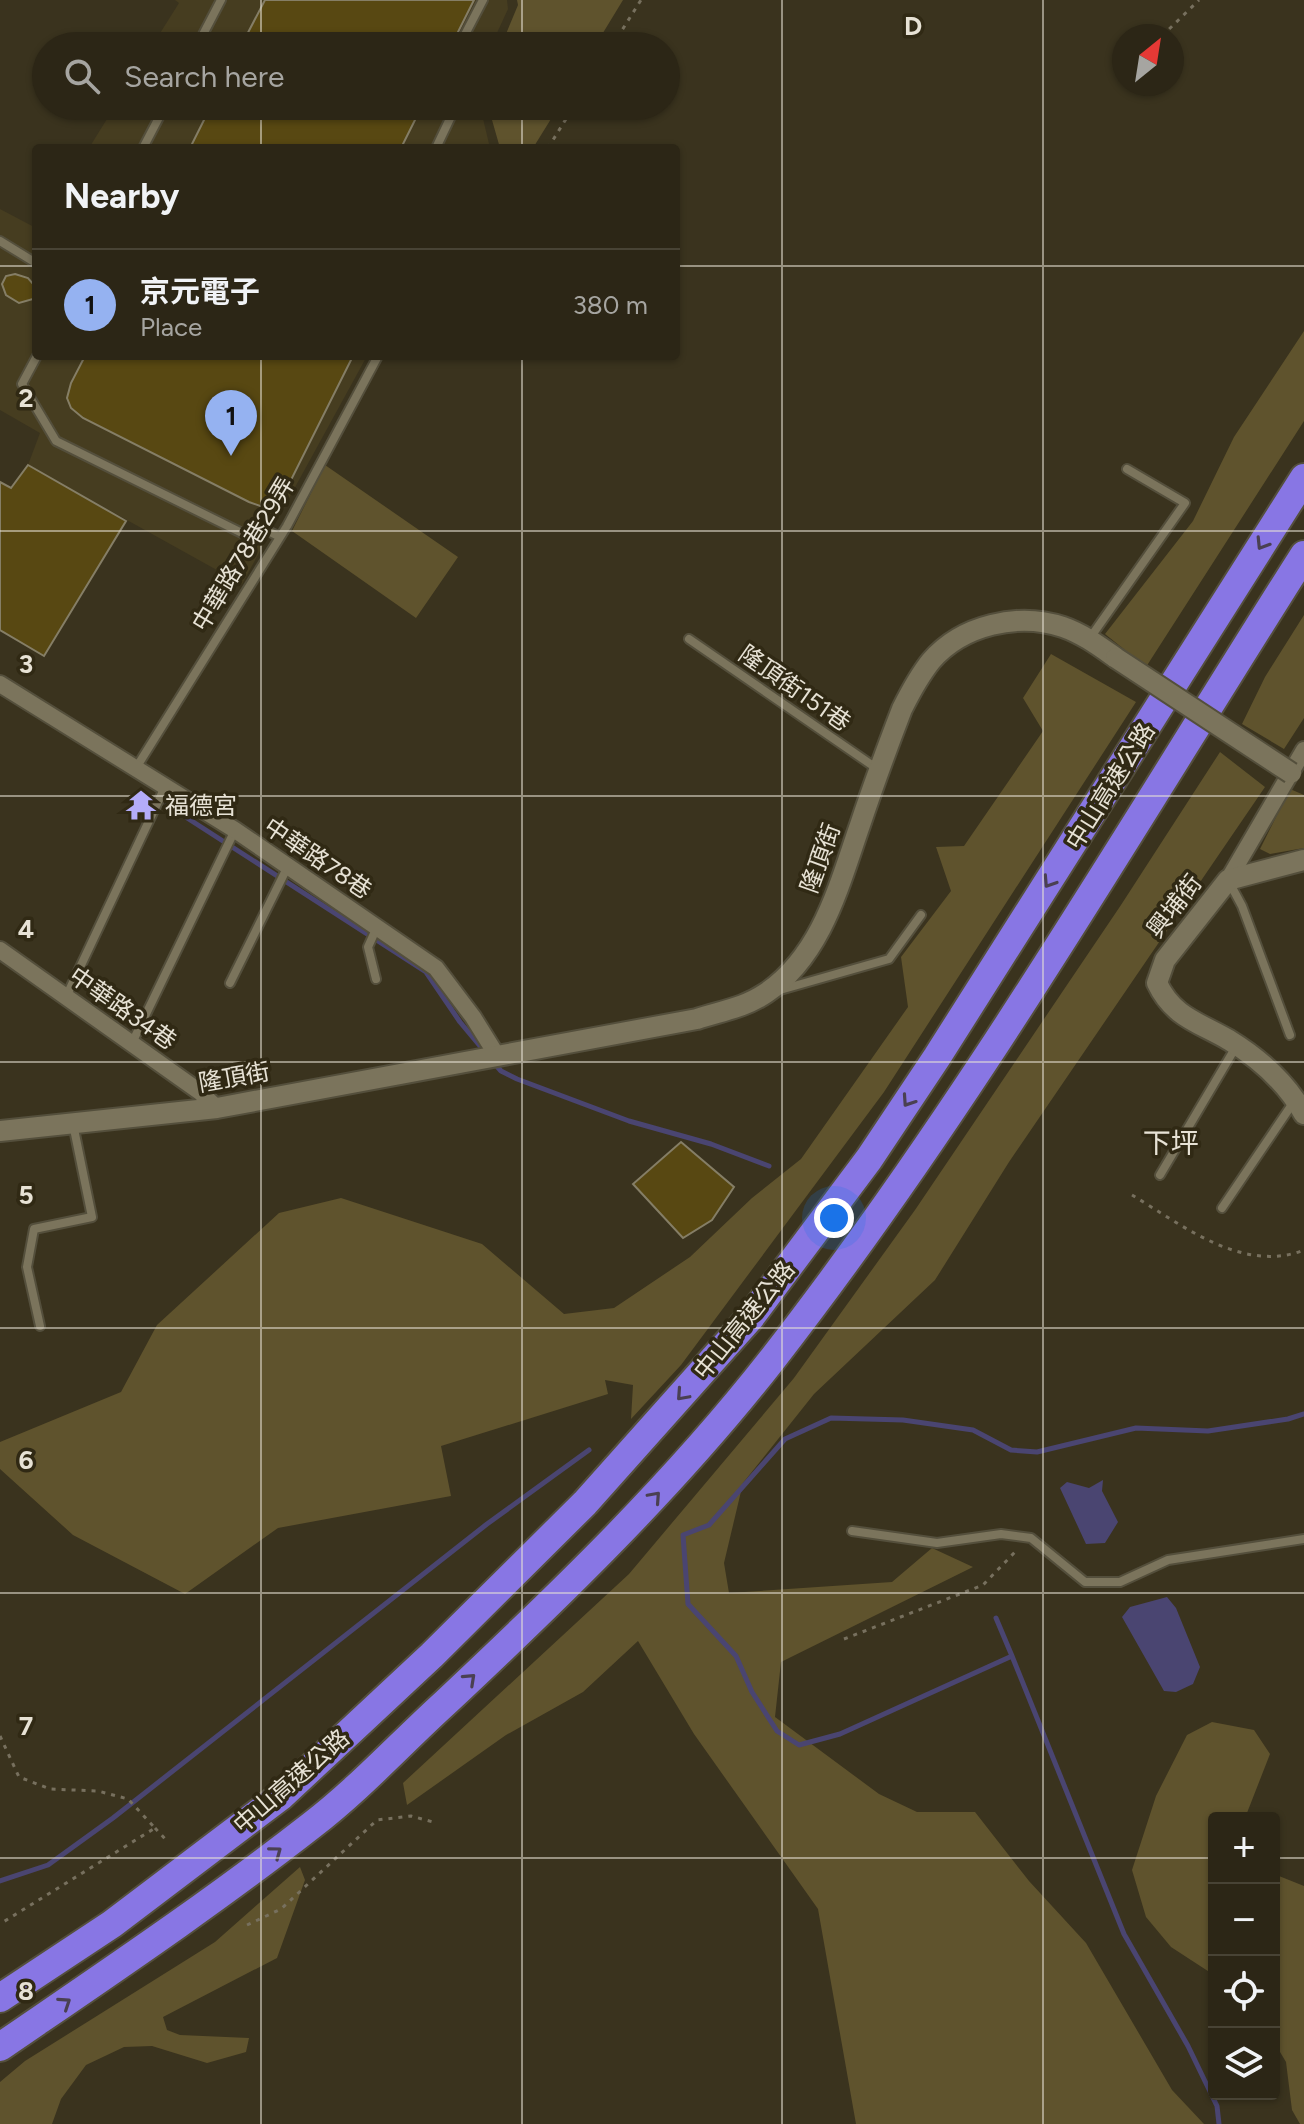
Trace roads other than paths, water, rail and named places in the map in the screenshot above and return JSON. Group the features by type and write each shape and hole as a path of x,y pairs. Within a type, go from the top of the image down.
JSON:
{"highway":[{"name":"中山高速公路","path":"0,1998 112,1924 281,1796 432,1655 585,1503 750,1318 869,1159 929,1070 1304,478"},
{"name":"中山高速公路","path":"0,2047 157,1941 316,1822 623,1532 695,1452 768,1364 859,1244 1110,866 1304,555"}],"street":[{"name":"隆頂街","path":"0,1131 217,1108 697,1019 738,1008 764,995 794,968 822,927 902,709 915,683 932,660 952,642 995,624 1043,622 1089,639 1298,776"},
{"name":"中華路78巷","path":"0,684 235,830 436,968 496,1054"},
{"name":"興埔街","path":"1300,1106 1269,1068 1237,1045 1178,1012 1166,1002 1157,983 1165,960 1228,880 1298,776 1304,750"},
{"path":"1228,880 1304,860"},
{"name":"中華路34巷","path":"0,950 200,1092 217,1108"}],"lane":[{"path":"204,32 221,0"},
{"path":"466,32 483,0"},
{"path":"145,144 158,120"},
{"path":"438,144 449,120"},
{"path":"0,241 32,261"},
{"path":"35,360 22,384 56,441 248,536 260,527 280,537"},
{"name":"中華路78巷29弄","path":"136,769 280,537 376,360"},
{"path":"1089,639 1185,503 1127,469"},
{"name":"隆頂街151巷","path":"689,639 880,770"},
{"path":"66,997 165,787"},
{"path":"132,1044 235,830"},
{"path":"230,983 288,868"},
{"path":"1228,880 1242,906 1290,1035"},
{"path":"764,995 889,959 921,915"},
{"path":"376,979 368,947 377,928"},
{"path":"1160,1175 1237,1045"},
{"path":"1222,1208 1300,1106"},
{"path":"40,1326 27,1267 34,1229 92,1217 73,1124"},
{"path":"852,1531 937,1543 1001,1534 1031,1538 1085,1582 1120,1582 1168,1560 1304,1539"}],"waterway":[{"path":"167,805 426,972 485,1052"},
{"path":"494,1063 501,1071 517,1079 629,1121 711,1144 769,1166"},
{"path":"1219,2124 1217,2106 1188,2046 1124,1934 1012,1656 840,1734 799,1745 777,1731 752,1692 736,1656 688,1604 683,1535 709,1525 785,1439 831,1418 903,1420 973,1430 1011,1450 1037,1452 1136,1428 1208,1431 1304,1414"},
{"path":"0,1881 48,1865 113,1818 487,1524 589,1450"},
{"path":"996,1618 1012,1656"}],"place":[{"name":"京元電子","path":"231,456"},
{"name":"福德宮","path":"141,805"}],"district":[{"name":"下坪","path":"1171,1143"}]}
